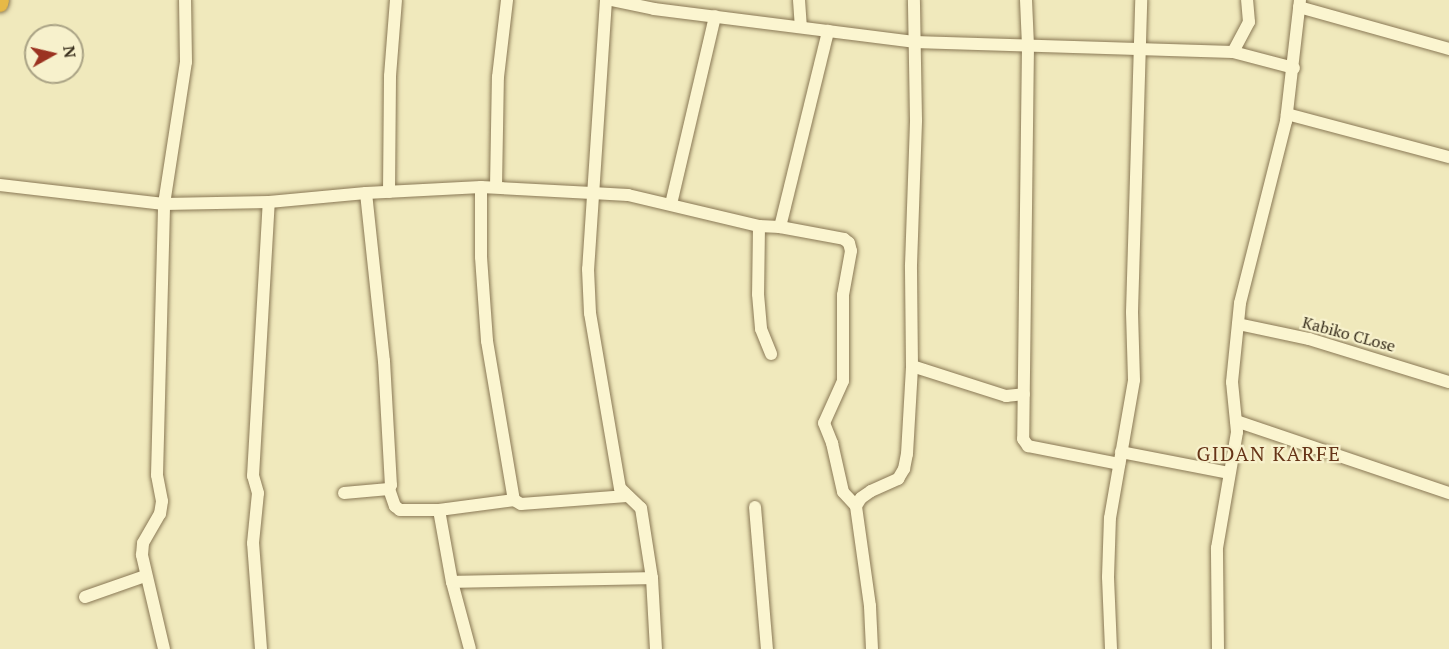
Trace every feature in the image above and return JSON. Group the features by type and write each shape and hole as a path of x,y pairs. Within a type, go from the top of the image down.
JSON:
{"street":[{"path":"164,649 145,576 143,543 160,514 162,501 157,475 164,204 186,62 185,0"},
{"path":"389,192 390,76 396,0"},
{"path":"496,187 498,77 507,0"},
{"path":"656,649 652,578 641,508 620,488 590,313 588,269 592,193 609,0 914,42 1140,47 1233,52 1294,68"},
{"path":"696,0 698,14"},
{"path":"799,0 801,27"},
{"path":"856,507 861,498 897,478 904,468 912,366 914,0"},
{"path":"1026,0 1028,45 1023,439 1028,446 1229,473"},
{"path":"1111,649 1108,577 1110,518 1134,380 1132,302 1141,0"},
{"path":"1233,52 1250,22 1247,0"},
{"path":"1218,649 1217,548 1236,421 1232,382 1240,303 1287,114 1294,68 1299,3 1449,49"},
{"path":"671,204 715,16"},
{"path":"780,226 828,30"},
{"path":"1287,114 1449,157"},
{"path":"0,185 164,204 269,202 366,193 481,187 628,195 759,226 780,226 849,243 851,250 843,295 843,381 824,423 832,442 843,492 856,507 870,606 872,649"},
{"path":"481,187 481,257 487,341 514,500"},
{"path":"366,193 384,362 391,485 389,489 395,506 400,510 439,510 514,500 521,504 627,496"},
{"path":"261,649 253,543 258,493 253,476 269,202"},
{"path":"759,226 758,294 761,329 771,354"},
{"name":"Kabiko CLose","path":"1238,324 1309,339 1449,382"},
{"path":"912,366 1006,396 1015,397 1024,394"},
{"path":"1236,421 1449,493"},
{"path":"344,493 389,489"},
{"path":"755,507 767,649"},
{"path":"439,510 452,582 470,649"},
{"path":"85,597 145,576"},
{"path":"452,582 652,578"}],"district":[{"name":"GIDAN KARFE","path":"1269,453"}]}
